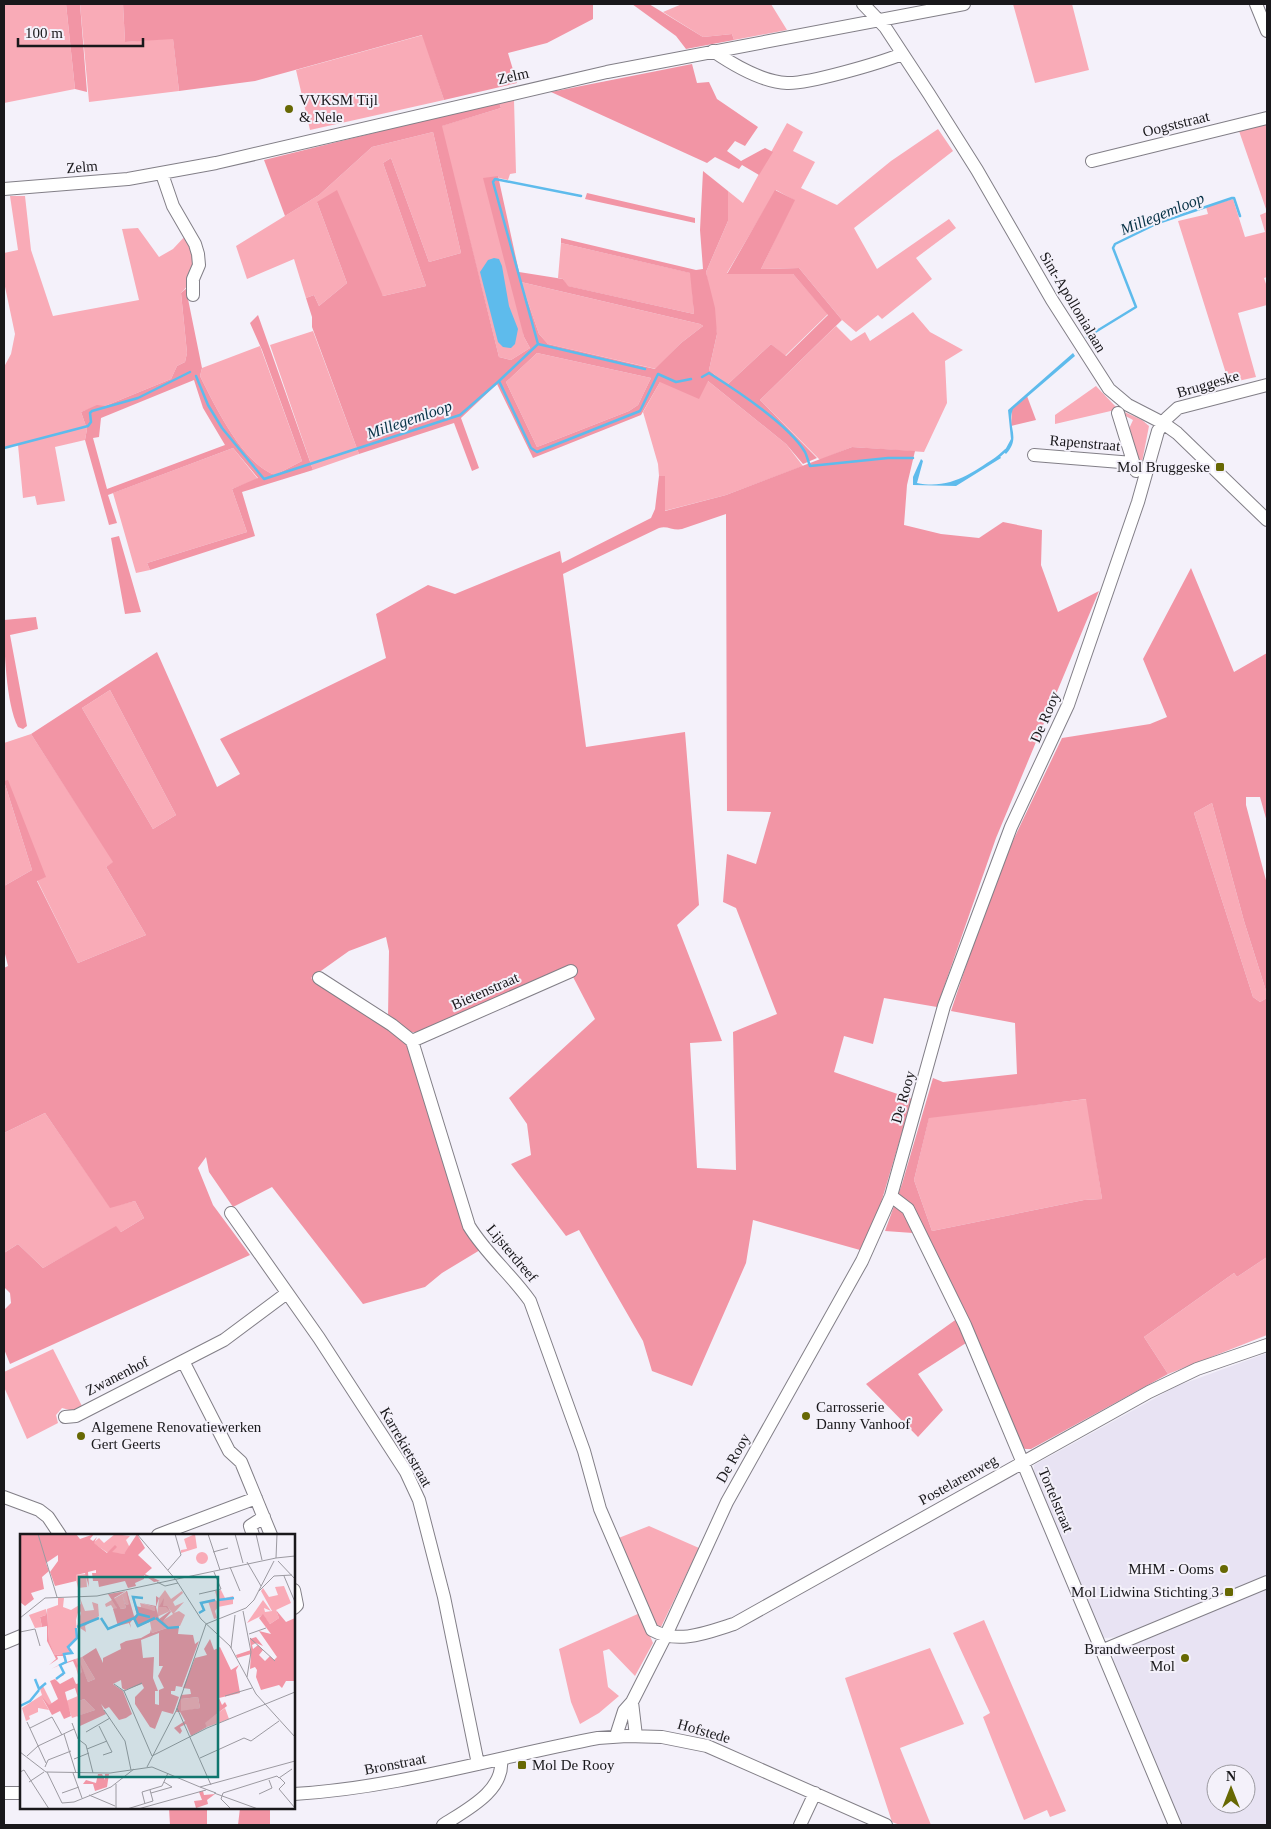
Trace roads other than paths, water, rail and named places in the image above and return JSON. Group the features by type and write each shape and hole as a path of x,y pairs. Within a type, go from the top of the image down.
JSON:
{"street":[{"name":"Sint-Apollonialaan","path":"863,4 902,54 977,170 1052,300 1109,389 1128,405 1163,422 1177,433 1267,520"},
{"name":"Zelm","path":"4,189 128,179 162,174 538,87 713,51 964,4"},
{"path":"1256,4 1267,31"},
{"path":"713,51 736,66 788,83 843,71 902,54"},
{"name":"Oogststraat","path":"1092,162 1267,118"},
{"path":"162,174 173,206 195,244 198,254 199,265 193,279 193,296"},
{"name":"Bruggeske","path":"1163,422 1175,410 1184,406 1267,385"},
{"path":"1118,413 1133,463 1138,472 1145,475"},
{"name":"De Rooy","path":"616,1736 624,1711 632,1702 666,1635 727,1502 862,1261 892,1196 944,1006 1021,804 1051,745 1068,705 1145,475 1154,439 1163,422"},
{"name":"Rapenstraat","path":"1034,455 1133,463"},
{"name":"Bietenstraat","path":"412,1041 570,971"},
{"path":"319,978 392,1025 412,1041"},
{"name":"Lijsterdreef","path":"412,1041 469,1226 486,1251 519,1285 530,1301 584,1451 596,1496 609,1533 652,1630 666,1635"},
{"name":"Tortelstraat","path":"892,1196 908,1210 937,1264 965,1325 1175,1825"},
{"name":"Karrekietstraat","path":"231,1213 319,1338 396,1458 419,1500 444,1597 482,1763 493,1786"},
{"name":"Zwanenhof","path":"65,1417 76,1416 224,1340 287,1293"},
{"name":"Postelarenweg","path":"666,1635 684,1638 734,1624 1022,1462 1172,1381 1267,1344"},
{"path":"183,1361 229,1451 242,1462 271,1534"},
{"path":"4,1498 39,1510 48,1517 59,1534"},
{"path":"161,1534 256,1498"},
{"path":"253,1534 250,1526 264,1517"},
{"path":"1101,1651 1267,1582"},
{"path":"295,1593 297,1598 297,1605 295,1607"},
{"path":"4,1643 20,1636"},
{"path":"632,1702 636,1736"},
{"name":"Hofstede","path":"501,1759 616,1736 662,1736 707,1746 886,1825"},
{"path":"442,1825 488,1794 501,1773 501,1759"},
{"name":"Bronstraat","path":"295,1794 328,1792 376,1785 501,1759"},
{"path":"4,1793 20,1793"},
{"path":"800,1825 814,1793"}],"water":[{"path":"499,259 502,266 509,306 518,329 515,344 511,348 503,347 498,342 480,272 488,260"},
{"path":"1073,353 1075,356 1013,409 1011,421 1013,442 1006,454 1004,452 1011,439 1008,410"},
{"path":"999,455 1001,458 956,486 913,485 913,477 921,459 923,461 917,483 929,485 951,482 961,478"}],"waterway":[{"path":"538,344 493,182 495,179 581,196"},
{"name":"Millegemloop","path":"1087,337 1136,307 1113,248 1115,244 1158,223 1232,198 1234,198 1240,216"},
{"path":"499,381 538,344 645,369"},
{"name":"Millegemloop","path":"4,448 88,426 91,422 90,413 92,411 138,398 190,372"},
{"name":"Millegemloop","path":"702,377 709,373 747,398 775,420 805,452 810,466 888,458 913,458"},
{"name":"Millegemloop","path":"196,376 208,405 222,428 264,479 460,415 499,381 531,448 537,452 640,411 658,374 676,382 691,379"},
{"name":"Millegemloop","path":"997,458 1006,450"}],"place":[{"name":"VVKSM Tijl & Nele","path":"289,109"},
{"name":"Mol Bruggeske","path":"1220,467"},
{"name":"Carrosserie Danny Vanhoof","path":"806,1416"},
{"name":"Algemene Renovatiewerken Gert Geerts","path":"81,1436"},
{"name":"MHM - Ooms","path":"1224,1569"},
{"name":"Mol Lidwina Stichting 3","path":"1229,1592"},
{"name":"Brandweerpost Mol","path":"1185,1658"},
{"name":"Mol De Rooy","path":"522,1765"}]}
